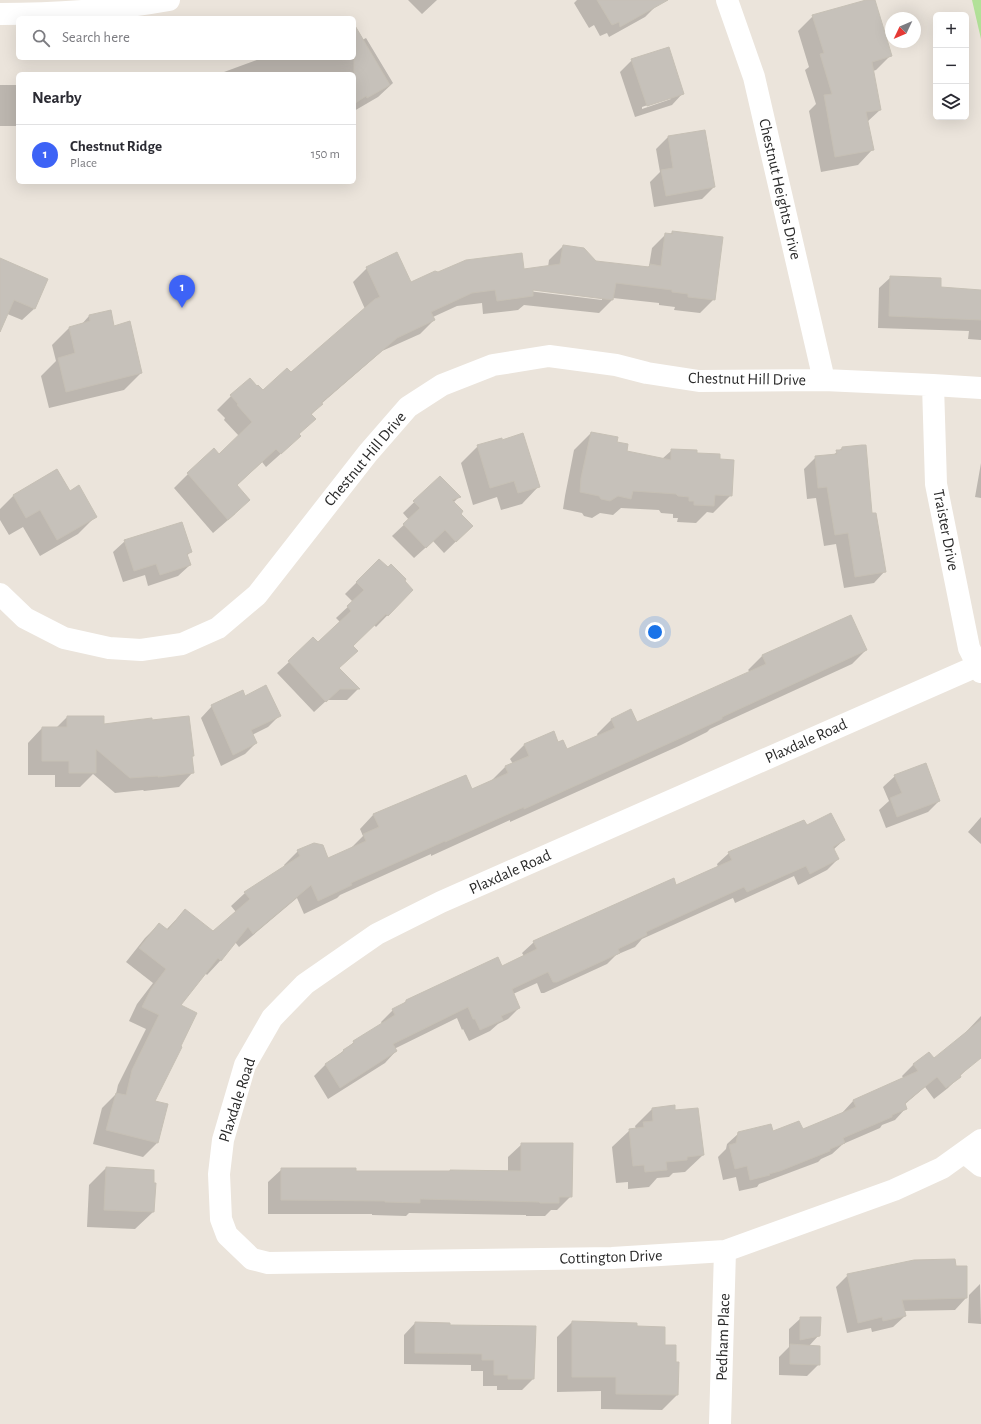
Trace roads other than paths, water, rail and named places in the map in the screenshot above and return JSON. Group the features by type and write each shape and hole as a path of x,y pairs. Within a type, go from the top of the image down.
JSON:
{"street":[{"path":"0,14 37,14 120,8 169,0"},
{"name":"Chestnut Heights Drive","path":"727,0 754,77 824,380"},
{"name":"Chestnut Hill Drive","path":"0,594 25,618 64,638 109,648 141,650 182,644 218,628 257,595 368,453 408,408 442,385 493,365 549,356 616,365 647,373 699,381 824,380 981,388"},
{"name":"Traister Drive","path":"933,385 936,484 969,648 979,669"},
{"name":"Plaxdale Road","path":"227,1235 221,1219 219,1174 223,1140 245,1065 272,1018 305,984 377,934 441,902 979,669"},
{"name":"Cottington Drive","path":"227,1235 252,1259 268,1263 612,1258 725,1251 894,1190 976,1153"},
{"name":"Pedham Place","path":"720,1424 725,1251"}],"place":[{"name":"Chestnut Ridge","path":"182,308"}]}
